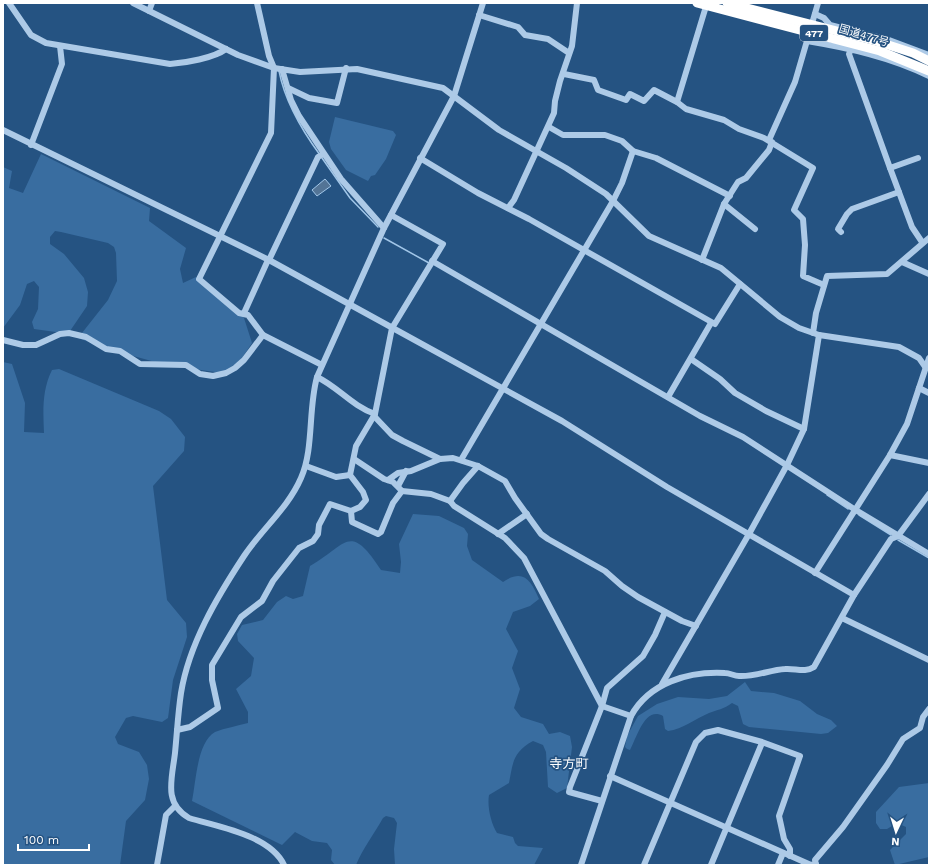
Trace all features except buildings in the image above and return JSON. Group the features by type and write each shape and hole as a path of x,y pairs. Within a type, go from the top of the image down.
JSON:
{"highway":[{"name":"国道477号","path":"727,3 811,29 852,46 880,51 929,71"},
{"name":"国道477号","path":"703,4 811,29 876,41 913,53 929,61"}],"street":[{"path":"8,3 32,37 46,43 60,46 170,64 181,64 220,54 226,49"},
{"path":"133,3 226,49 279,69 300,72 346,68 363,70 443,88 498,130 566,168 606,194 649,236 721,268 780,317 799,328 816,334 899,347 919,358 926,368"},
{"path":"149,10 152,3"},
{"path":"257,3 269,56 279,69 288,88 294,108 321,155 351,192 384,228"},
{"path":"284,865 279,856 268,846 252,838 189,818 181,814 175,806 170,790 181,692 190,658 198,638 244,556 290,499 306,466 312,400 317,377 384,228 454,96 483,3"},
{"path":"508,208 514,200 549,127 554,113 555,101 564,74 568,53 572,46 576,3"},
{"path":"702,260 724,204 738,182 746,178 769,150 770,141 789,96 818,3"},
{"path":"677,102 703,4"},
{"path":"815,14 824,18 830,24 889,40 929,55"},
{"path":"479,15 518,27 525,35 548,39 568,53"},
{"path":"807,41 852,46 929,76"},
{"path":"31,145 62,64 60,46"},
{"path":"852,46 849,54 912,228 922,242"},
{"path":"288,88 309,98 337,103 346,68"},
{"path":"279,69 271,133 199,279 239,313 248,314 263,335 322,365"},
{"path":"564,74 594,80 598,90 626,100 630,94 644,101 654,90 677,102 686,109 724,120 739,129 770,141 813,168 794,210 803,219 805,245 803,276 824,284"},
{"path":"549,127 563,135 605,135 622,142 633,151 656,158 730,196"},
{"path":"3,130 268,260 349,304 562,421 667,487 854,595"},
{"path":"461,460 613,201 622,183 633,151"},
{"path":"244,313 268,260 321,155"},
{"path":"420,158 478,193 584,250 711,323"},
{"path":"890,168 918,158"},
{"path":"841,232 838,229 847,214 852,209 899,192"},
{"path":"724,204 755,228"},
{"path":"350,475 360,438 374,415 392,328 443,244 391,214"},
{"path":"662,684 749,534 787,465 804,429 816,334 816,313 827,276 887,274 902,262 922,242 929,238"},
{"path":"902,262 929,274"},
{"path":"431,263 700,416 743,437 854,509 929,554"},
{"path":"668,397 711,323 714,324 740,284"},
{"path":"3,340 23,345 36,345 60,334 69,333 86,337 106,349 120,351 140,364 186,365 200,374 213,376 226,373 235,368 244,360 263,335"},
{"path":"815,573 854,509 890,455 907,424 929,358"},
{"path":"691,359 720,379 735,393 766,411 804,429"},
{"path":"317,377 329,383 338,393 374,415 392,435 440,459"},
{"path":"919,388 929,393"},
{"path":"890,455 929,464"},
{"path":"388,480 398,473 440,459 453,458 478,466 505,481 526,514 542,534 548,539 605,570 622,586 665,612 696,626"},
{"path":"354,459 400,488 431,494 450,501 454,506 514,546 524,558 602,706 631,716"},
{"path":"306,466 336,477 350,475"},
{"path":"450,501 478,466"},
{"path":"351,511 352,522 378,534 381,532 406,471"},
{"path":"177,730 190,728 218,708 212,680 212,665 241,617 262,601 273,581 299,548 313,541 318,534 319,525 330,504 351,511 364,504 366,496 350,475"},
{"path":"581,865 631,716 635,709 652,690 662,684 714,672 740,676 786,669 810,670 814,667 854,595 891,539 898,536 929,494"},
{"path":"498,534 526,514"},
{"path":"602,801 569,792 602,706 607,688 643,656 655,635 665,612"},
{"path":"842,618 929,660"},
{"path":"610,776 783,853 811,865 816,865 815,860 843,827 888,765 903,739 920,728 923,717 929,709"},
{"path":"644,865 696,742 705,733 718,730 800,756 779,816 784,839 790,849 790,856"},
{"path":"711,865 762,743"},
{"path":"157,865 166,815 175,806"},
{"path":"778,865 783,853"}],"shaded area":[{"path":"335,117 393,131 396,135 386,159 375,175 371,176 368,181 346,170 331,149 329,142"},
{"path":"41,154 150,208 149,221 186,248 180,269 183,283 196,277 228,302 244,318 252,343 236,367 222,373 166,365 108,349 78,338 108,300 117,281 116,253 114,247 108,243 61,232 55,231 50,237 50,244 64,254 84,278 88,292 87,306 70,331 63,333 34,329 32,322 38,309 39,287 34,281 27,284 20,305 3,328 3,167 12,171 9,188 23,193"},
{"path":"325,179 331,186 317,196 312,190"},
{"path":"3,362 12,364 25,403 24,432 44,433 43,409 46,385 52,370 59,369 159,411 171,419 185,437 184,451 153,486 167,600 186,623 187,637 173,680 168,718 162,722 133,716 126,718 115,737 118,744 139,752 147,765 149,779 145,800 126,821 120,865 3,865"},
{"path":"413,514 439,516 464,528 468,534 467,546 472,560 503,582 516,576 526,578 530,582 539,599 530,606 513,612 506,629 518,651 512,668 520,689 514,708 521,717 543,724 549,734 560,732 570,736 572,747 567,788 557,793 548,787 546,752 543,745 533,741 521,749 515,758 509,783 489,795 490,815 497,833 513,837 518,846 543,848 534,865 395,865 394,849 397,823 394,818 386,816 383,818 356,865 335,865 331,860 332,850 327,843 312,841 295,832 282,845 192,801 198,763 204,744 209,737 215,732 248,723 248,712 236,689 251,676 254,658 238,641 237,634 242,625 263,620 277,602 286,596 293,599 303,596 310,566 340,545 347,542 354,542 362,546 381,570 400,573 401,562 399,544"},
{"path":"745,682 751,691 774,693 800,701 817,714 831,720 837,726 828,733 821,734 749,727 743,724 738,706 732,703 704,715 684,726 668,731 665,729 663,716 657,714 651,715 642,724 630,750 625,747 627,736 638,716 657,704 678,697 709,699 727,696"},
{"path":"929,783 929,857 895,865 890,850 906,834 906,827 897,823 887,829 880,829 876,823 876,812 899,787"}],"waterway":[{"path":"279,71 285,94 295,115 306,135 320,155"},
{"path":"322,158 350,198 378,227"},
{"path":"384,238 429,263"},
{"path":"827,495 848,509"},
{"path":"859,515 891,535"},
{"path":"898,540 929,558"}],"district":[{"name":"寺方町","path":"569,763"}]}
